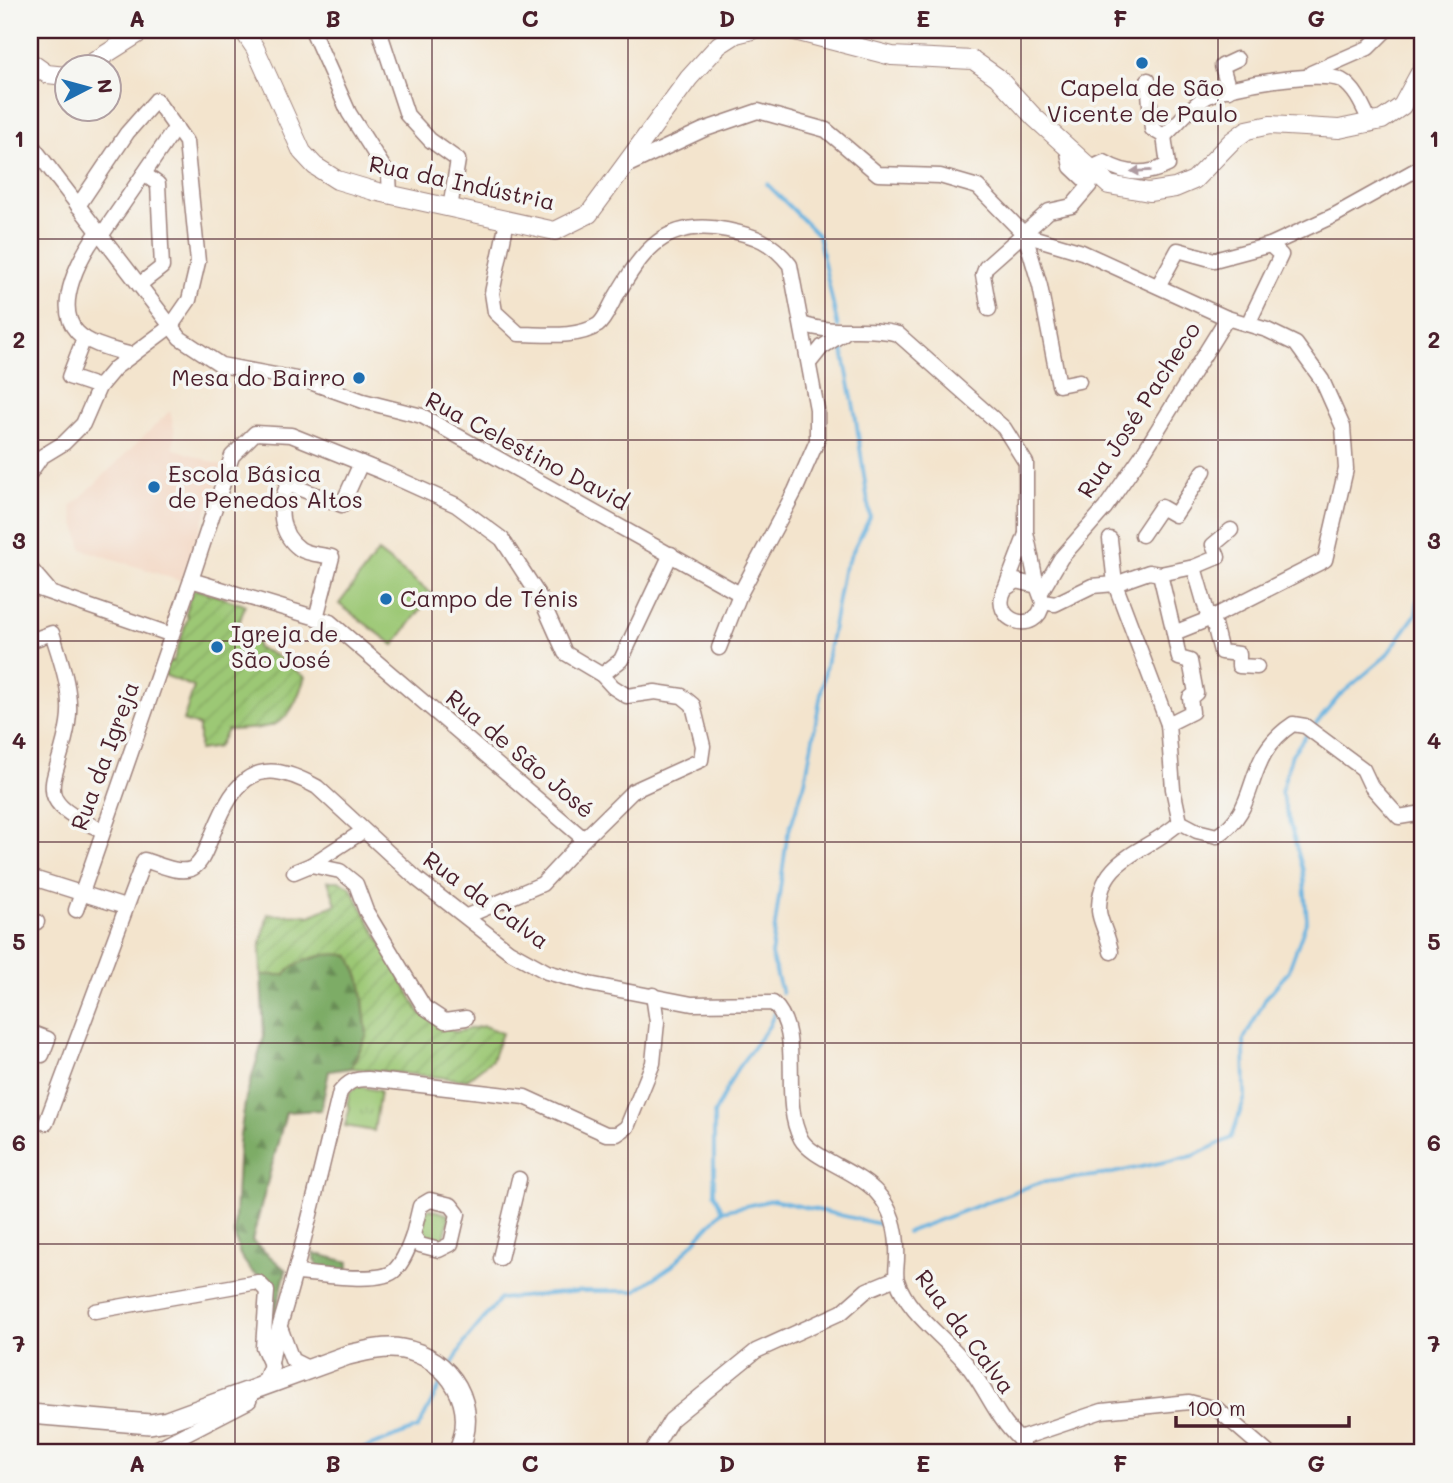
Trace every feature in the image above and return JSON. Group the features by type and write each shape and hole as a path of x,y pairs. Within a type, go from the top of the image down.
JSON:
{"main road":[{"path":"30,1413 150,1424 197,1410 262,1379 374,1349 402,1349 430,1359 452,1377 466,1407 466,1437 457,1453"}],"street":[{"path":"109,52 144,30"},
{"name":"Rua da Indústria","path":"243,30 255,48 302,152 315,166 337,180 555,231 571,226 589,214 689,78 719,45 736,34 752,30"},
{"path":"312,30 349,113 389,176 390,194"},
{"path":"379,30 407,116 430,140 458,160 450,208"},
{"path":"791,30 892,56 973,60 997,77 1089,169 1108,185 1120,189 1162,190 1194,180 1231,141 1247,130 1270,125 1339,129 1371,124 1402,106 1423,66"},
{"path":"1307,75 1368,48 1386,30"},
{"path":"1229,90 1222,66 1237,59"},
{"path":"30,62 52,75"},
{"path":"1164,136 1192,107 1210,95 1307,75 1324,75 1343,81 1359,99 1371,124"},
{"path":"1148,80 1152,129 1164,136"},
{"path":"30,473 41,457 64,443 83,424 99,387 115,368 171,326 189,300 198,262 186,142 156,100 127,134 78,206"},
{"path":"626,166 703,130 758,111 826,130 878,174 940,176 978,187 1025,236 1040,286 1059,385 1079,381"},
{"path":"132,355 84,338 75,330 70,318 69,295 74,272 176,127"},
{"path":"1089,169 1104,162 1119,172 1158,170 1168,165 1164,136"},
{"name":"Rua Celestino David","path":"30,143 180,338 221,365 307,381 363,401 422,416 740,594"},
{"path":"989,309 983,275 986,267 1025,236 1049,211 1072,206 1090,185 1071,167 1067,148"},
{"path":"1158,286 1178,250 1214,260 1270,245 1335,215 1423,166"},
{"path":"139,285 162,267 158,184 144,174"},
{"path":"507,221 492,293 495,312 519,334 570,335 599,324 644,251 668,233 694,227 746,234 775,246 790,265 810,362 817,409 817,441 795,491 740,594 719,648"},
{"path":"1025,236 1082,252 1227,318 1296,344 1322,380 1343,428 1346,468 1325,560 1209,620 1174,633"},
{"path":"1248,324 1281,255 1270,245"},
{"name":"Rua José Pacheco","path":"1194,567 1160,573 1149,572 1115,584 1092,586 1055,604 1040,593 1017,581 1001,595 1002,610 1006,616 1018,623 1033,621 1042,609 1040,593 1061,558 1105,508 1142,456 1227,318"},
{"path":"803,324 820,330 844,333 879,328 898,334 1004,428 1026,463 1026,532 1040,593"},
{"path":"810,362 822,346 844,333"},
{"path":"84,338 69,377 99,387"},
{"name":"Rua da Igreja","path":"76,910 232,456 256,433 291,435 456,505 502,539 541,600 565,653 602,675"},
{"path":"316,618 332,557 302,550 287,534 280,516 283,495 288,484 342,505 361,463"},
{"path":"1142,535 1161,507 1175,515 1204,471"},
{"path":"1231,530 1213,545 1218,557 1194,567 1221,652 1239,654 1239,666 1257,667"},
{"path":"1005,589 1026,532"},
{"path":"1110,539 1115,584 1168,724 1173,789 1180,821 1197,831 1217,836 1242,813 1256,766 1268,746 1293,724 1311,730 1363,769 1371,786 1399,817 1423,813"},
{"path":"1030,551 1041,562 1061,558"},
{"path":"602,675 621,660 671,554"},
{"path":"30,568 36,579 54,595"},
{"path":"1160,573 1179,658 1190,661 1196,693 1190,698 1192,712 1168,724"},
{"name":"Rua de São José","path":"191,580 330,622 584,839 633,791 701,760 703,746 692,705 682,696 655,692 626,696 602,675"},
{"path":"30,586 172,635"},
{"path":"30,641 52,633 65,672 68,722 51,785 58,804 71,817 102,830"},
{"name":"Rua da Calva","path":"125,907 144,860 183,871 194,868 204,856 234,789 247,778 264,772 298,776 317,787 417,879 509,951 548,972 589,984 692,1004 773,1003 784,1013 788,1031 791,1116 803,1143 856,1173 879,1194 890,1212 896,1230 896,1278 905,1296 966,1363 986,1396 1019,1438 1026,1453"},
{"path":"1111,953 1108,932 1099,912 1107,878 1118,861 1171,831 1180,821"},
{"path":"294,873 363,831"},
{"path":"467,916 542,884 584,839"},
{"path":"311,864 340,871 356,884 366,911 424,1007 446,1021 466,1018"},
{"path":"30,877 125,907 47,1123"},
{"path":"148,1453 249,1401 262,1379 281,1330 297,1273 340,1092 354,1079 525,1097 606,1134 617,1133 627,1127 653,1063 657,1022 653,995"},
{"path":"30,1039 32,1033 48,1039 42,1055 30,1051"},
{"path":"500,1258 519,1179"},
{"path":"297,1273 376,1277 394,1272 407,1252 413,1235"},
{"path":"651,1453 671,1420 756,1351 842,1312 867,1290 896,1278"},
{"path":"95,1311 258,1282 267,1291 268,1309 262,1379"},
{"path":"281,1330 292,1360 308,1368"},
{"path":"1019,1438 1102,1411 1189,1402 1217,1409 1268,1453"}],"shaded area":[{"name":"Escola Básica de Penedos Altos","path":"170,411 175,433 173,448 223,466 181,581 82,549 71,507"}],"green space":[{"name":"Campo de Ténis","path":"378,552 432,594 394,645 339,604"},
{"path":"192,588 245,605 236,633 257,643 257,648 277,657 305,677 293,707 279,722 259,728 227,730 218,747 199,750 199,726 183,721 194,687 164,675 169,661 173,662 188,617 186,614"},
{"path":"328,881 339,881 350,886 420,1013 455,1032 484,1026 502,1033 492,1060 466,1080 351,1068 367,1035 361,982 350,956 333,954 315,957 297,964 284,975 261,975 260,948 268,914 310,916 336,904"},
{"path":"334,952 350,955 361,982 367,1035 351,1068 329,1071 321,1110 286,1112 252,1241 286,1270 269,1339 265,1280 252,1272 240,1255 234,1234 239,1142 246,1097 264,1037 261,975 284,975 293,964"},
{"path":"358,1086 380,1091 374,1131 345,1126 350,1107 347,1104 350,1092"},
{"path":"430,1209 450,1215 444,1239 439,1242 421,1237 426,1211"},
{"path":"313,1253 349,1262 346,1274 318,1267"}],"waterway":[{"path":"767,184 818,235 838,327"},
{"path":"782,993 771,955 787,837 805,782 843,571 870,517 855,413 841,341"},
{"path":"1422,383 1419,403 1423,478"},
{"path":"1313,727 1339,696 1386,656 1416,614 1423,564"},
{"path":"907,1232 1038,1183 1108,1174 1193,1156 1231,1138 1245,1098 1244,1039 1266,998 1288,972 1307,920 1303,870 1281,792 1292,754 1308,733"},
{"path":"722,1210 714,1193 714,1114 737,1069 769,1026 774,1014"},
{"path":"450,1368 466,1340 500,1299 582,1291 635,1291 672,1266 722,1211 773,1200 884,1225"},
{"path":"352,1453 418,1428 443,1380"}],"place":[{"name":"Capela de São Vicente de Paulo","path":"1142,63"},
{"name":"Mesa do Bairro","path":"359,378"},
{"name":"Escola Básica de Penedos Altos","path":"154,487"},
{"name":"Campo de Ténis","path":"386,599"},
{"name":"Igreja de São José","path":"217,647"}]}
